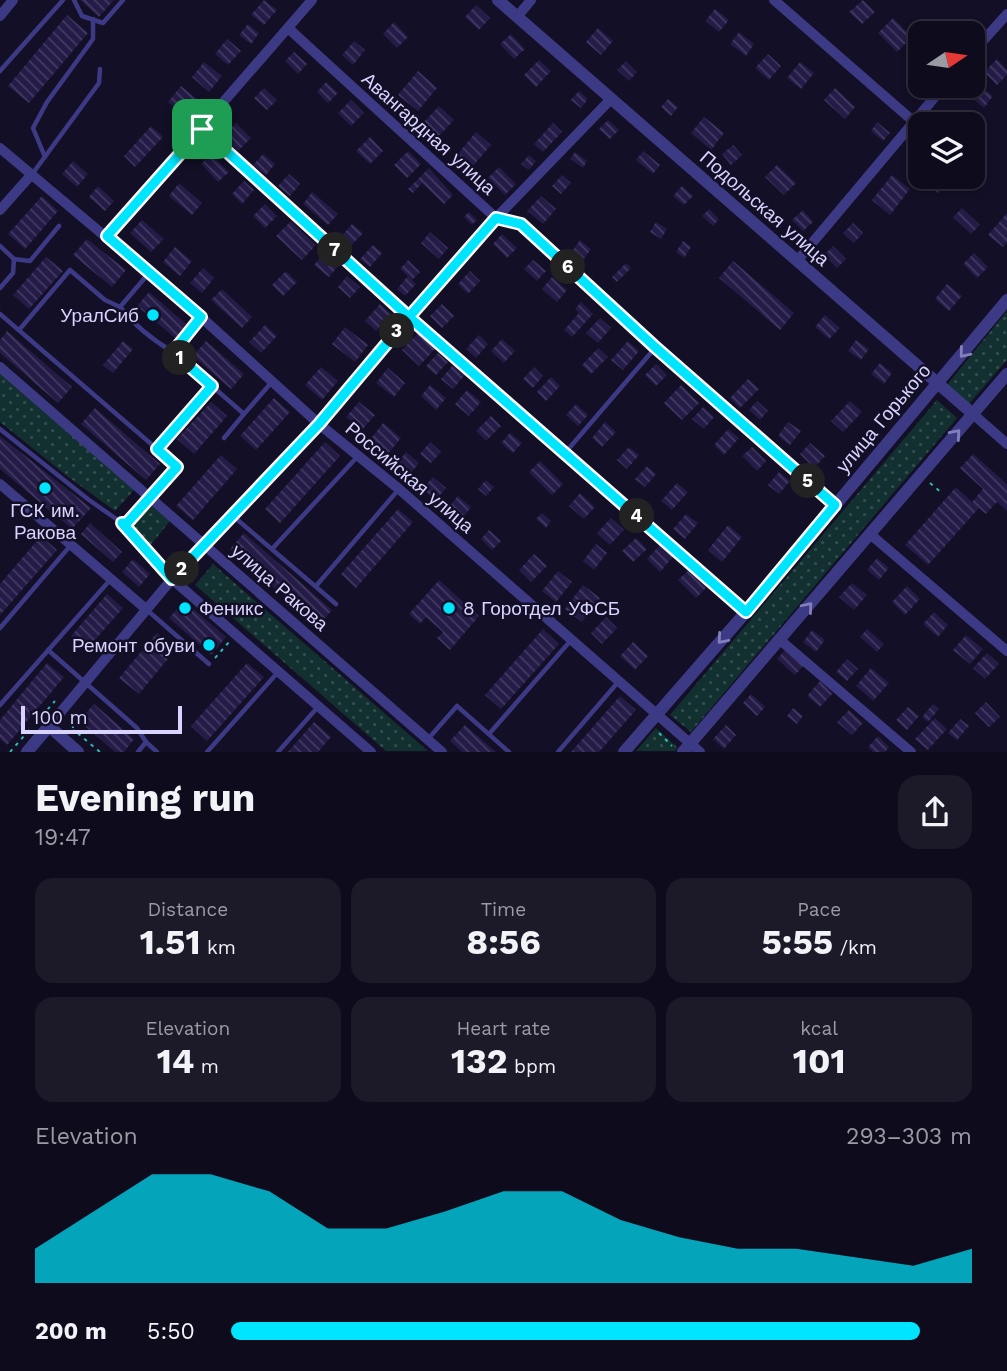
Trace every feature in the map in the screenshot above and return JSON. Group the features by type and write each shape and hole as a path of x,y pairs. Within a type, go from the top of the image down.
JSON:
{"street":[{"path":"0,16 13,0"},
{"path":"107,236 312,0"},
{"name":"Подольская улица","path":"498,0 1007,444"},
{"path":"517,17 531,0"},
{"path":"774,0 908,117"},
{"path":"985,39 1007,14"},
{"name":"Авангардная улица","path":"288,28 496,218 521,224 655,347 835,505"},
{"path":"921,112 933,98"},
{"path":"27,751 172,579 319,424 496,218 611,99"},
{"path":"797,261 908,127"},
{"path":"202,129 409,317 746,612"},
{"name":"Российская улица","path":"0,148 149,272 319,424 399,488 572,639 620,681 653,719 688,749"},
{"path":"0,210 32,174"},
{"name":"улица Горького","path":"624,751 746,612 1007,300"},
{"name":"улица Ракова","path":"0,367 442,751"},
{"path":"688,749 1007,374"},
{"path":"0,484 146,609"},
{"path":"870,534 1007,651"},
{"path":"172,579 372,751"},
{"path":"780,640 911,751"},
{"path":"49,726 78,751"}],"lane":[{"path":"0,71 63,0"},
{"path":"74,0 82,16 103,23 123,0"},
{"path":"45,157 33,128 47,102 93,39 93,19"},
{"path":"32,174 99,83 100,69"},
{"path":"0,246 15,259 30,261 60,226"},
{"path":"0,288 13,273 15,259"},
{"path":"19,330 71,270 105,300 120,307 151,339 173,352 244,414"},
{"path":"120,307 149,272"},
{"path":"0,314 177,467 127,523 122,523 0,429"},
{"path":"173,352 201,317"},
{"path":"565,453 655,347"},
{"path":"224,438 272,382"},
{"path":"157,449 212,386"},
{"path":"272,549 359,456"},
{"path":"316,587 399,488"},
{"path":"232,516 336,604"},
{"path":"0,628 71,545"},
{"path":"1,702 111,579"},
{"path":"146,609 209,664"},
{"path":"489,734 572,639"},
{"path":"48,650 137,728 146,742 157,751"},
{"path":"207,751 279,671"},
{"path":"558,751 620,681"},
{"path":"278,751 319,706"},
{"path":"428,739 457,706 509,751"},
{"path":"138,751 146,742"}],"path":[{"path":"920,475 942,493"},
{"path":"122,523 172,579"},
{"path":"209,664 236,634"},
{"path":"74,730 72,723 75,716"},
{"path":"653,719 688,749"}],"green space":[{"path":"1007,311 1007,360 969,404 946,386"},
{"path":"0,373 135,489 115,511 0,422"},
{"path":"937,400 957,418 691,732 670,715"},
{"path":"152,506 170,521 149,547 131,528"},
{"path":"213,564 428,751 386,751 195,585"},
{"path":"656,728 678,748 675,751 636,751"}],"building":[{"path":"80,0 114,0 99,17"},
{"path":"264,0 277,10 264,25 251,15"},
{"path":"863,0 875,12 862,24 849,12"},
{"path":"476,5 490,18 479,30 465,17"},
{"path":"715,9 729,20 719,32 705,21"},
{"path":"67,15 88,33 29,103 8,86"},
{"path":"893,18 908,33 908,41 897,52 878,33"},
{"path":"394,22 408,37 397,48 383,34"},
{"path":"248,24 259,33 251,44 239,35"},
{"path":"598,28 613,41 601,55 586,42"},
{"path":"739,32 754,44 746,56 730,44"},
{"path":"511,34 525,49 514,59 500,44"},
{"path":"227,39 241,51 228,65 215,54"},
{"path":"354,41 365,50 353,65 342,55"},
{"path":"294,52 307,64 298,74 285,61"},
{"path":"768,54 781,66 769,80 755,68"},
{"path":"997,59 1007,70 1007,75 997,85 985,71"},
{"path":"539,60 551,71 536,87 524,75"},
{"path":"626,61 637,72 629,81 617,70"},
{"path":"204,62 222,76 209,92 192,77"},
{"path":"800,62 814,73 801,89 787,78"},
{"path":"418,71 437,88 418,111 398,95"},
{"path":"326,82 338,93 328,103 317,92"},
{"path":"181,86 198,100 185,116 168,102"},
{"path":"264,88 277,100 267,110 254,98"},
{"path":"835,88 855,107 845,119 824,100"},
{"path":"985,90 993,96 984,108 972,98 985,98"},
{"path":"579,91 588,99 581,108 571,100"},
{"path":"668,99 678,107 671,116 661,107"},
{"path":"351,100 364,113 351,126 338,113"},
{"path":"439,106 454,120 437,138 422,124"},
{"path":"704,117 724,133 711,150 691,133"},
{"path":"608,120 619,130 610,139 599,129"},
{"path":"877,122 890,133 883,141 871,131"},
{"path":"236,123 251,138 238,151 223,136"},
{"path":"553,123 562,132 543,152 534,144"},
{"path":"151,126 163,137 135,167 124,156"},
{"path":"476,132 491,145 472,167 457,155"},
{"path":"370,137 383,151 370,164 356,151"},
{"path":"733,145 742,155 731,165 722,154"},
{"path":"408,151 421,164 407,178 394,165"},
{"path":"643,151 660,165 653,174 636,160"},
{"path":"575,152 587,161 583,168 570,159"},
{"path":"211,154 229,172 218,182 201,164"},
{"path":"263,154 275,164 266,175 253,165"},
{"path":"529,155 536,161 529,170 521,164"},
{"path":"73,161 88,174 77,187 62,174"},
{"path":"777,165 796,183 784,195 765,177"},
{"path":"499,167 516,184 505,195 488,178"},
{"path":"429,168 453,195 444,204 422,183 413,193 408,189"},
{"path":"289,174 300,184 290,196 278,186"},
{"path":"562,175 571,183 561,194 552,186"},
{"path":"892,175 910,189 890,215 872,200"},
{"path":"244,181 254,190 242,204 232,194"},
{"path":"179,183 202,203 192,215 169,196"},
{"path":"98,186 114,201 105,211 89,197"},
{"path":"682,186 693,196 684,205 673,196"},
{"path":"312,192 338,214 328,225 303,204"},
{"path":"42,196 58,211 25,249 8,234"},
{"path":"541,196 556,209 543,224 527,211"},
{"path":"265,204 277,216 265,228 253,216"},
{"path":"962,208 980,225 971,234 953,217"},
{"path":"709,209 719,219 713,226 702,216"},
{"path":"803,210 813,222 803,231 792,220"},
{"path":"469,212 477,220 472,225 464,217"},
{"path":"1007,213 1007,242 1003,247 988,235"},
{"path":"142,220 164,239 151,252 130,233"},
{"path":"291,221 316,245 302,260 276,236"},
{"path":"656,222 667,229 661,239 650,232"},
{"path":"853,223 863,233 854,243 843,233"},
{"path":"352,224 363,233 350,247 340,238"},
{"path":"430,232 448,248 439,259 421,243"},
{"path":"502,234 517,248 507,258 493,244"},
{"path":"87,239 126,270 112,287 73,255"},
{"path":"580,240 591,249 584,259 573,250"},
{"path":"683,241 691,247 684,258 676,252"},
{"path":"373,245 382,253 370,267 360,259"},
{"path":"833,246 846,259 837,268 824,255"},
{"path":"175,247 192,261 180,276 163,262"},
{"path":"974,253 988,267 977,278 963,264"},
{"path":"323,254 338,266 329,277 314,265"},
{"path":"46,257 63,271 29,309 13,295"},
{"path":"408,260 420,272 412,280 416,284 405,296 397,289 408,276 400,269"},
{"path":"533,260 546,271 537,281 524,269"},
{"path":"733,261 794,313 780,330 719,278"},
{"path":"626,263 631,268 617,282 612,277"},
{"path":"203,268 214,278 202,293 190,283"},
{"path":"286,271 297,282 283,296 272,285"},
{"path":"470,271 480,281 468,294 458,284"},
{"path":"347,276 360,287 350,298 338,287"},
{"path":"552,277 567,290 557,302 542,289"},
{"path":"947,284 962,296 949,311 935,299"},
{"path":"222,289 252,317 242,328 211,300"},
{"path":"149,292 186,324 175,338 137,306"},
{"path":"581,302 593,314 572,337 564,330 579,313 575,309"},
{"path":"380,304 391,314 376,331 365,321"},
{"path":"442,304 454,316 442,328 430,316"},
{"path":"825,315 840,328 829,339 815,327"},
{"path":"600,318 611,328 598,343 586,333"},
{"path":"265,325 277,336 261,353 249,342"},
{"path":"345,327 368,345 355,362 332,344"},
{"path":"7,331 72,387 58,403 0,353 0,340"},
{"path":"418,333 435,349 419,366 402,350"},
{"path":"479,335 488,344 476,358 466,349"},
{"path":"502,339 515,351 504,363 491,351"},
{"path":"856,340 869,349 861,360 848,351"},
{"path":"123,341 133,349 113,373 103,365"},
{"path":"206,341 244,374 231,389 193,356"},
{"path":"628,341 639,351 623,370 611,360"},
{"path":"598,348 608,357 591,374 582,365"},
{"path":"438,353 448,362 436,375 426,366"},
{"path":"880,363 892,373 884,384 871,374"},
{"path":"656,364 667,375 656,386 645,375"},
{"path":"453,365 465,375 453,389 441,379"},
{"path":"321,367 338,381 322,400 305,385"},
{"path":"534,367 543,376 533,388 523,379"},
{"path":"388,368 405,383 394,397 376,383"},
{"path":"551,377 560,386 546,401 537,392"},
{"path":"748,379 759,389 740,408 730,398"},
{"path":"430,385 446,398 436,410 421,396"},
{"path":"681,385 699,403 682,420 664,403"},
{"path":"467,390 481,402 469,416 455,404"},
{"path":"274,398 290,412 256,450 240,436"},
{"path":"757,401 768,411 760,420 749,410"},
{"path":"850,401 862,412 843,432 831,421"},
{"path":"211,402 227,416 194,454 177,439"},
{"path":"359,402 375,415 362,430 346,417"},
{"path":"576,404 588,415 578,426 566,415"},
{"path":"703,407 714,417 704,429 692,419"},
{"path":"95,408 160,464 146,480 81,424"},
{"path":"491,416 501,426 486,441 476,431"},
{"path":"605,422 616,432 602,447 592,438"},
{"path":"788,422 801,431 790,445 778,436"},
{"path":"383,423 401,438 387,455 370,440"},
{"path":"728,429 739,438 724,455 714,445"},
{"path":"510,433 522,443 513,453 501,443"},
{"name":"ГСК им. Ракова","path":"0,436 91,508 72,529 0,469"},
{"path":"325,442 340,456 280,523 265,509"},
{"path":"430,442 441,452 431,463 420,454"},
{"path":"810,443 825,456 814,468 800,454"},
{"path":"629,447 639,455 627,469 617,460"},
{"path":"752,447 766,461 757,471 742,456"},
{"path":"406,452 419,463 411,473 398,462"},
{"path":"973,454 1007,484 1007,511 997,502 986,514 979,508 928,565 905,545 956,487 972,502 983,489 960,468"},
{"path":"221,455 237,469 193,520 176,506"},
{"path":"540,461 563,484 552,495 529,472"},
{"path":"647,466 656,474 645,487 635,479"},
{"path":"779,472 790,481 779,494 768,485"},
{"path":"433,477 446,488 436,500 422,489"},
{"path":"486,480 494,487 486,496 478,489"},
{"path":"677,483 688,492 672,510 661,501"},
{"path":"580,493 595,507 584,519 569,506"},
{"path":"458,496 471,507 461,520 448,508"},
{"path":"398,509 413,522 356,588 341,574"},
{"path":"542,513 551,521 546,528 536,519"},
{"path":"686,514 698,523 685,539 673,529"},
{"path":"611,518 624,530 610,545 597,533"},
{"path":"90,523 122,552 113,562 81,534"},
{"path":"728,525 742,537 722,562 708,550"},
{"path":"489,530 501,541 492,550 481,539"},
{"path":"244,533 332,610 318,626 230,549"},
{"path":"41,536 57,550 0,615 0,584"},
{"path":"636,538 647,549 633,562 622,551"},
{"path":"596,544 607,553 594,570 583,561"},
{"path":"660,545 673,557 660,572 647,559"},
{"path":"534,554 547,566 531,582 519,570"},
{"path":"877,558 889,568 879,580 867,570"},
{"path":"133,559 150,574 139,587 122,572"},
{"path":"691,568 708,586 696,598 678,580"},
{"path":"558,571 572,582 556,602 542,591"},
{"path":"439,580 479,616 450,650 437,638 443,632 426,617 420,624 409,614"},
{"path":"852,583 867,595 854,610 839,597"},
{"path":"583,585 600,598 582,622 565,609"},
{"path":"907,586 920,599 905,615 892,602"},
{"path":"107,594 123,608 87,649 71,636"},
{"path":"184,601 226,637 211,655 169,618"},
{"path":"934,612 948,625 938,637 923,624"},
{"path":"606,617 617,628 602,644 591,633"},
{"path":"543,629 559,644 501,709 485,695"},
{"path":"867,629 884,644 877,652 860,637"},
{"path":"812,630 825,640 816,652 803,642"},
{"path":"157,633 176,649 139,694 119,678"},
{"path":"966,635 983,649 970,664 953,650"},
{"path":"633,642 648,656 635,670 620,656"},
{"path":"786,649 804,665 795,675 777,659"},
{"path":"987,653 999,664 985,679 973,668"},
{"path":"847,659 858,669 847,681 836,672"},
{"path":"47,663 64,677 7,745 0,739 0,720"},
{"path":"247,663 264,677 207,741 191,726"},
{"path":"871,668 889,683 873,701 856,686"},
{"path":"820,681 833,693 820,707 807,696"},
{"path":"751,694 765,707 757,716 743,703"},
{"path":"620,696 636,710 599,752 571,752"},
{"path":"986,702 1000,717 989,727 975,713"},
{"path":"94,704 134,739 124,752 115,752 79,721"},
{"path":"933,704 939,709 928,722 922,717"},
{"path":"908,707 919,716 907,730 896,720"},
{"path":"793,708 803,716 797,724 787,716"},
{"path":"849,710 863,723 852,735 837,722"},
{"path":"935,718 947,729 928,750 915,739"},
{"path":"960,719 969,726 957,740 948,733"},
{"path":"314,722 331,737 318,752 288,752"},
{"path":"465,725 496,752 462,752 450,741"},
{"path":"726,725 736,735 724,749 713,739"},
{"path":"878,736 889,747 885,752 873,752 868,747"}],"place":[{"name":"УралСиб","path":"153,315"},
{"name":"ГСК им. Ракова","path":"45,488"},
{"name":"Феникс","path":"185,608"},
{"name":"8 Горотдел УФСБ","path":"449,608"},
{"name":"Ремонт обуви","path":"209,645"}],"route":[{"path":"202,129 107,236 201,317 173,352 212,386 157,449 177,467 127,523 122,523 172,579 319,424 409,317 746,612 835,505 655,347 521,224 496,218 409,317 202,129"}]}
